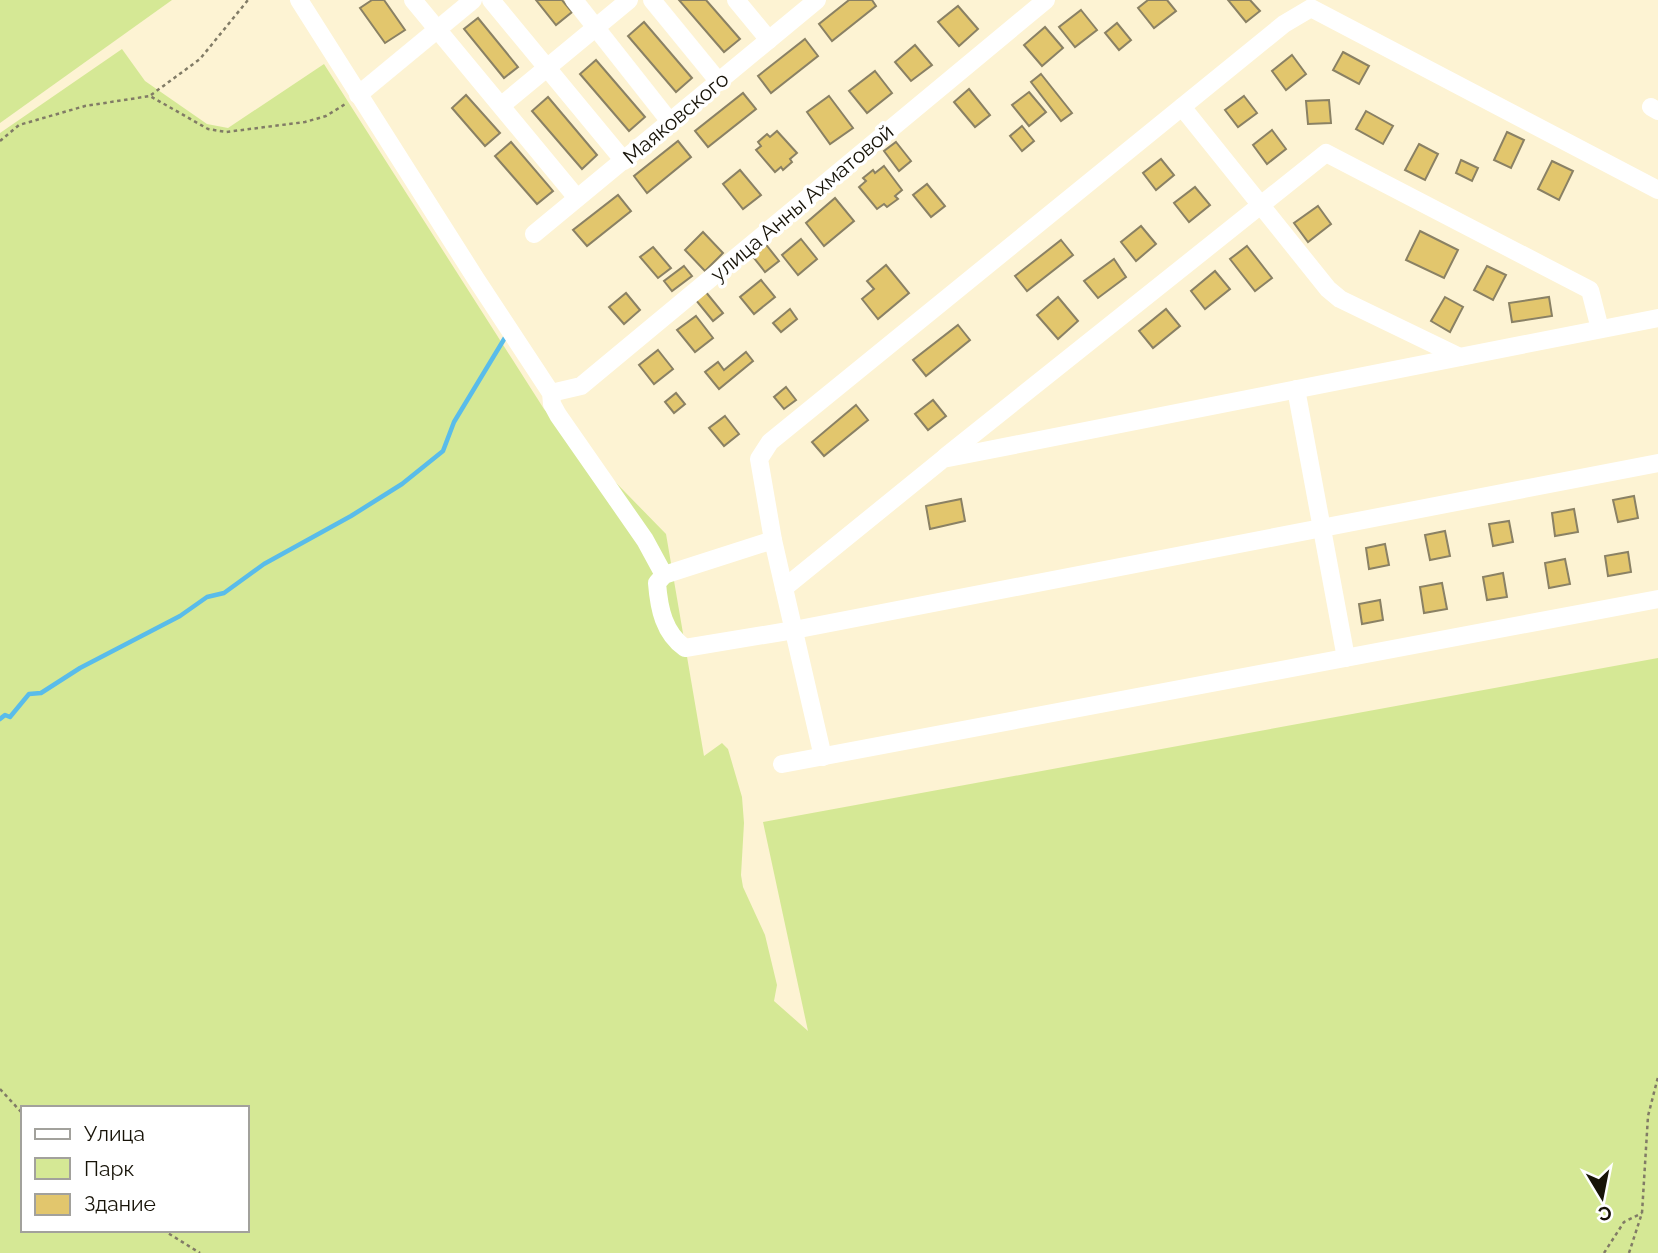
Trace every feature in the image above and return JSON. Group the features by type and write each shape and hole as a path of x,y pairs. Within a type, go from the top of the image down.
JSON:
{"street":[{"path":"299,0 551,393 552,404 558,415 645,540 664,575"},
{"path":"413,0 577,198"},
{"path":"358,94 473,0"},
{"path":"491,0 624,161"},
{"path":"574,0 671,123"},
{"path":"502,105 629,0"},
{"path":"652,0 719,82"},
{"path":"736,0 769,40"},
{"name":"улица Анны Ахматовой","path":"551,393 582,386 1046,0"},
{"name":"Маяковского","path":"534,234 815,1"},
{"path":"823,757 784,588 759,459 770,442 1284,24 1311,8 1658,190"},
{"path":"1182,107 1328,289 1340,299 1460,357"},
{"path":"784,588 1326,153 1590,290 1600,329"},
{"path":"943,459 1658,318"},
{"path":"1296,389 1346,658"},
{"path":"774,540 664,575 657,583 664,622 674,640 685,648 794,630 1658,463"},
{"path":"782,764 1658,599"}],"path":[{"path":"0,141 19,125 32,121 85,106 150,96 200,59 248,0"},
{"path":"150,96 208,129 226,132 305,122 326,116 339,110 358,94"},
{"path":"1629,1253 1642,1213 1648,1116 1658,1077"},
{"path":"0,1089 21,1112"},
{"path":"1604,1253 1624,1222 1642,1213"},
{"path":"166,1232 200,1253"}],"green space":[{"path":"0,0 172,0 0,123"},
{"path":"122,49 145,81 207,124 228,128 324,64 544,409 666,534 704,756 722,743 728,749 742,797 744,823 741,875 743,887 765,935 777,985 774,1001 808,1031 763,822 1658,658 1658,1253 0,1253 0,133"}],"building":[{"path":"372,0 384,0 405,30 385,43 360,8"},
{"path":"536,0 562,0 572,12 556,25"},
{"path":"679,0 706,0 740,39 724,52"},
{"path":"849,0 872,0 876,6 832,41 819,24"},
{"path":"1148,0 1167,0 1176,11 1154,28 1138,8"},
{"path":"1228,0 1250,0 1260,11 1246,22"},
{"path":"958,6 978,29 959,46 938,22"},
{"path":"1081,10 1097,30 1075,47 1059,27"},
{"path":"478,18 518,67 504,78 464,29"},
{"path":"644,22 692,78 676,92 628,36"},
{"path":"1117,23 1131,40 1119,50 1105,33"},
{"path":"1045,27 1063,48 1042,66 1024,45"},
{"path":"805,39 818,56 771,93 758,76"},
{"path":"915,45 932,65 911,81 895,62"},
{"path":"1343,52 1369,66 1359,84 1333,70"},
{"path":"1292,55 1306,74 1286,90 1272,71"},
{"path":"596,60 645,117 629,131 580,74"},
{"path":"875,71 892,93 867,113 849,91"},
{"path":"1041,74 1072,113 1061,121 1031,82"},
{"path":"969,89 990,115 975,127 954,102"},
{"path":"1029,92 1046,112 1029,126 1012,105"},
{"path":"743,93 756,109 708,147 695,131"},
{"path":"466,95 500,133 485,146 452,108"},
{"path":"829,96 853,128 830,144 807,112"},
{"path":"1244,96 1257,113 1238,127 1225,110"},
{"path":"548,97 597,155 582,169 532,111"},
{"path":"1329,100 1331,123 1308,124 1306,101"},
{"path":"1366,111 1393,126 1383,144 1356,129"},
{"path":"1022,126 1034,141 1022,151 1010,136"},
{"path":"1272,130 1286,149 1267,164 1253,145"},
{"path":"777,131 797,153 783,170 781,167 775,172 756,150 761,146 758,142 767,134 770,137"},
{"path":"1507,132 1524,140 1511,168 1494,160"},
{"path":"678,141 691,157 647,193 634,176"},
{"path":"511,142 553,191 537,204 495,156"},
{"path":"896,142 911,161 899,171 884,151"},
{"path":"1419,144 1438,154 1425,180 1405,170"},
{"path":"1161,159 1174,175 1156,190 1143,173"},
{"path":"1461,160 1478,168 1472,181 1456,173"},
{"path":"1552,161 1573,171 1559,200 1538,189"},
{"path":"884,166 902,190 895,196 898,199 887,207 884,204 877,209 859,187 866,181 863,178"},
{"path":"740,170 761,195 743,209 723,184"},
{"path":"927,184 945,206 931,217 913,195"},
{"path":"1195,187 1210,205 1189,222 1174,203"},
{"path":"618,195 631,211 587,246 573,230"},
{"path":"835,198 854,221 824,246 806,223"},
{"path":"1318,206 1331,224 1308,242 1294,223"},
{"path":"1141,226 1156,244 1136,261 1121,242"},
{"path":"1420,231 1458,250 1444,278 1406,260"},
{"path":"703,232 723,253 705,271 685,250"},
{"path":"801,239 817,259 798,275 782,255"},
{"path":"1061,240 1073,255 1027,291 1015,276"},
{"path":"764,242 779,261 765,272 750,253"},
{"path":"1247,246 1272,278 1255,291 1230,259"},
{"path":"653,247 671,268 658,278 640,257"},
{"path":"1114,259 1126,277 1098,298 1084,281"},
{"path":"886,265 909,293 878,319 862,299 874,289 867,281"},
{"path":"684,266 692,276 672,291 664,281"},
{"path":"1487,266 1506,275 1493,300 1474,290"},
{"path":"1215,271 1230,289 1205,309 1191,291"},
{"path":"761,280 775,297 754,314 740,297"},
{"path":"705,291 723,313 713,321 695,299"},
{"path":"626,293 640,310 624,324 609,307"},
{"path":"1058,297 1078,321 1058,339 1037,315"},
{"path":"1445,297 1463,307 1450,332 1431,321"},
{"path":"1549,297 1552,316 1512,322 1509,303"},
{"path":"790,309 797,319 781,332 773,323"},
{"path":"1166,309 1180,326 1153,348 1139,331"},
{"path":"696,316 713,338 695,352 677,330"},
{"path":"958,325 970,340 926,376 913,360"},
{"path":"658,350 673,369 654,384 639,365"},
{"path":"746,352 753,361 719,389 705,372 718,362 724,370"},
{"path":"786,387 796,400 784,409 774,397"},
{"path":"676,393 685,404 674,413 665,402"},
{"path":"933,400 946,416 928,430 915,414"},
{"path":"856,405 868,420 824,456 812,442"},
{"path":"725,416 739,434 724,446 709,428"},
{"path":"1634,496 1638,518 1618,522 1613,500"},
{"path":"961,499 965,521 930,529 926,506"},
{"path":"1574,509 1578,532 1555,536 1552,513"},
{"path":"1509,521 1513,542 1493,546 1489,524"},
{"path":"1445,531 1450,556 1430,560 1425,535"},
{"path":"1385,544 1389,565 1369,569 1366,548"},
{"path":"1628,552 1631,572 1608,576 1605,556"},
{"path":"1565,559 1570,584 1549,588 1545,563"},
{"path":"1503,573 1507,597 1487,600 1483,577"},
{"path":"1442,583 1447,609 1424,613 1420,587"},
{"path":"1380,600 1383,620 1362,624 1359,604"}],"waterway":[{"path":"0,719 5,715 10,717 29,694 41,693 80,668 180,616 207,597 224,593 264,564 351,516 402,484 443,451 454,422 506,336"}]}
